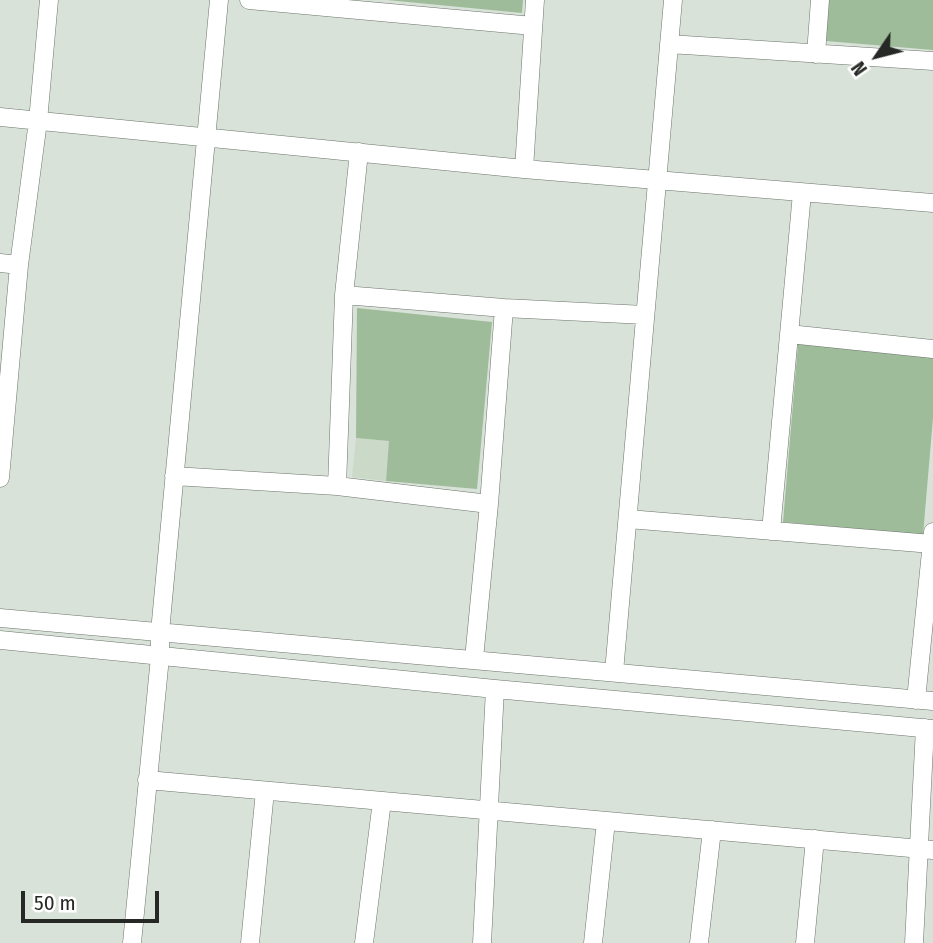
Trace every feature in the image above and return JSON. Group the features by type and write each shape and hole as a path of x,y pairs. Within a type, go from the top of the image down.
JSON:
{"street":[{"path":"0,478 19,265 38,121 49,0"},
{"path":"132,943 219,0"},
{"path":"249,0 374,6 533,26"},
{"path":"524,169 535,0"},
{"path":"614,672 673,0"},
{"path":"817,54 820,0"},
{"path":"669,44 933,61"},
{"path":"0,117 524,169 933,203"},
{"path":"337,486 344,295 359,152"},
{"path":"771,531 802,193"},
{"path":"0,263 19,265"},
{"path":"344,295 504,308 645,315"},
{"path":"474,659 504,308"},
{"path":"789,334 933,349"},
{"path":"174,476 337,486 489,505"},
{"path":"0,618 925,700 932,538 771,531 628,519"},
{"path":"0,640 929,729 926,849 915,943"},
{"path":"482,943 495,689"},
{"path":"147,780 926,849"},
{"path":"250,943 265,791"},
{"path":"364,943 382,801"},
{"path":"593,943 606,821"},
{"path":"699,943 712,830"},
{"path":"805,943 815,839"}],"shaded area":[{"path":"356,438 390,441 386,481 352,477"}],"green space":[{"path":"387,0 523,0 522,13"},
{"path":"829,0 933,0 933,50 826,41"},
{"path":"357,308 492,322 477,489 386,481 389,441 356,438"},
{"path":"798,344 933,356 933,418 923,535 783,522"}]}
